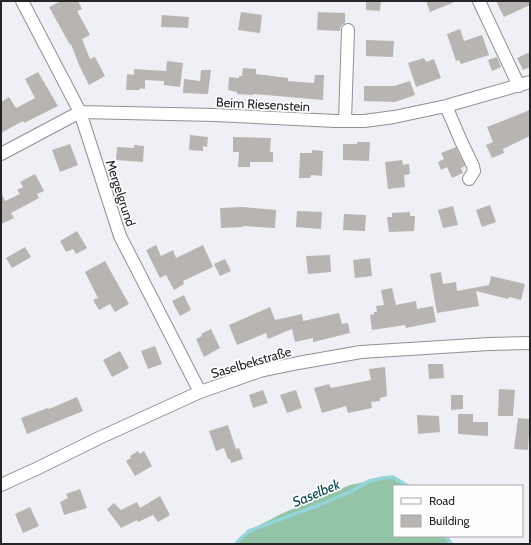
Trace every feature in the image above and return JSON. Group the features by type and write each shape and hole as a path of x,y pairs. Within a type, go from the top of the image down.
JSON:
{"street":[{"name":"Mergelgrund","path":"22,1 80,112 120,236 200,392"},
{"path":"479,1 525,84"},
{"path":"344,121 348,30"},
{"name":"Beim Riesenstein","path":"1,154 80,112 161,113 364,121 394,117 446,106 525,84"},
{"path":"446,106 473,166 474,171 469,179"},
{"name":"Saselbekstraße","path":"1,485 200,392 260,371 298,362 361,352 530,343"}],"green space":[{"path":"389,477 397,478 407,485 393,485 393,537 447,537 451,544 236,544 246,532 283,513 350,485"}],"building":[{"path":"61,1 78,1 82,9 77,11 90,35 82,39 90,59 95,57 105,76 89,85 71,44 70,45 49,7"},
{"path":"366,1 381,1 380,11 366,10"},
{"path":"426,1 457,1 430,12"},
{"path":"496,1 530,1 530,5 504,17"},
{"path":"241,12 262,15 260,33 238,30"},
{"path":"318,12 345,13 345,23 341,26 340,31 317,30"},
{"path":"162,15 189,17 188,28 161,27"},
{"path":"460,29 464,41 482,35 489,55 461,64 459,60 456,61 447,34"},
{"path":"366,40 394,41 393,57 366,56"},
{"path":"530,52 530,67 523,70 517,58"},
{"path":"497,57 501,67 492,71 488,60"},
{"path":"424,58 426,62 434,59 441,78 416,87 408,63"},
{"path":"167,61 183,63 180,87 164,85 164,81 145,80 145,89 140,88 140,90 126,90 127,74 134,75 134,69 166,71"},
{"path":"243,68 256,69 256,74 288,78 288,81 314,83 315,75 324,75 323,100 237,94 237,92 228,90 229,77 239,78 239,76 242,76"},
{"path":"201,70 211,70 208,94 183,93 184,79 200,81"},
{"path":"38,72 58,106 24,123 23,121 1,133 1,102 9,97 16,108 35,98 25,79"},
{"path":"410,81 415,95 395,102 364,101 364,86 394,86"},
{"path":"530,110 530,136 503,149 504,153 492,158 486,145 493,142 487,127"},
{"path":"190,135 208,137 207,147 203,146 203,151 189,150"},
{"path":"233,137 271,138 270,152 273,152 273,162 250,162 250,167 238,167 239,152 233,152"},
{"path":"357,142 370,142 369,161 343,160 343,144 357,144"},
{"path":"70,144 78,165 60,172 52,150"},
{"path":"134,145 144,146 143,162 116,160 117,147 134,148"},
{"path":"456,147 465,166 461,168 463,173 452,178 447,167 441,170 438,162 444,159 441,153"},
{"path":"312,150 323,151 322,176 311,175 310,178 299,178 300,153 312,153"},
{"path":"402,160 403,165 409,164 410,174 404,175 405,187 388,189 385,162"},
{"path":"35,174 44,191 37,194 39,198 11,213 14,218 1,224 1,192 5,201 20,194 17,190 23,187 20,182"},
{"path":"490,205 496,222 482,227 476,210"},
{"path":"453,206 458,225 443,228 438,210"},
{"path":"243,207 276,210 275,228 243,226 221,228 220,208"},
{"path":"297,211 322,212 321,229 296,227"},
{"path":"410,212 410,216 415,216 414,231 389,232 387,217 392,217 392,213"},
{"path":"344,214 366,215 365,231 343,230"},
{"path":"77,231 87,248 76,254 73,249 66,252 60,241"},
{"path":"156,245 161,256 173,250 176,258 203,245 213,267 183,281 184,284 174,290 166,275 160,278 146,250"},
{"path":"25,247 31,257 12,268 6,258"},
{"path":"330,255 331,272 308,274 306,256"},
{"path":"370,258 372,276 355,278 353,260"},
{"path":"225,259 231,271 220,276 214,264"},
{"path":"105,261 129,304 115,312 110,304 99,310 93,300 98,298 85,272"},
{"path":"441,272 443,284 456,282 457,291 489,285 491,276 525,284 521,300 509,297 508,299 476,291 479,306 437,313 430,274"},
{"path":"392,288 396,305 416,301 417,309 433,306 436,322 406,328 405,325 372,330 370,315 377,312 376,306 384,305 381,290"},
{"path":"184,295 191,310 180,316 172,301"},
{"path":"270,307 275,320 302,314 303,321 339,313 342,324 348,323 350,333 313,342 313,338 295,342 292,329 268,339 266,333 237,345 229,325"},
{"path":"211,329 220,348 204,357 196,339 202,336 201,334"},
{"path":"155,346 162,364 148,369 141,351"},
{"path":"120,351 129,368 112,377 103,360"},
{"path":"428,364 443,364 444,378 429,379"},
{"path":"385,367 387,396 380,398 380,401 371,402 372,408 348,413 346,406 322,413 314,388 329,384 331,388 371,380 369,369"},
{"path":"499,389 515,390 513,416 498,416"},
{"path":"263,390 268,403 253,408 249,395"},
{"path":"296,390 302,408 287,413 280,395"},
{"path":"451,395 463,395 463,409 451,410"},
{"path":"77,397 83,411 27,434 21,418 48,408 49,409"},
{"path":"458,414 473,414 473,422 488,422 488,436 458,434"},
{"path":"417,415 439,416 440,432 418,434"},
{"path":"518,418 530,419 528,450 514,449"},
{"path":"228,425 236,449 239,448 243,459 231,463 224,448 216,451 209,431"},
{"path":"138,451 140,454 144,451 152,466 135,476 126,461 131,458 130,456"},
{"path":"80,489 87,508 64,515 60,502 68,498 66,494"},
{"path":"160,496 170,515 158,522 153,515 138,522 137,520 121,528 107,509 114,503 121,510 137,502 140,508"},
{"path":"30,507 39,526 23,533 15,514"}],"waterway":[{"name":"Saselbek","path":"236,544 249,531 319,505 352,491 369,481 393,477 406,485"},
{"name":"Saselbek","path":"447,537 451,544"}]}
